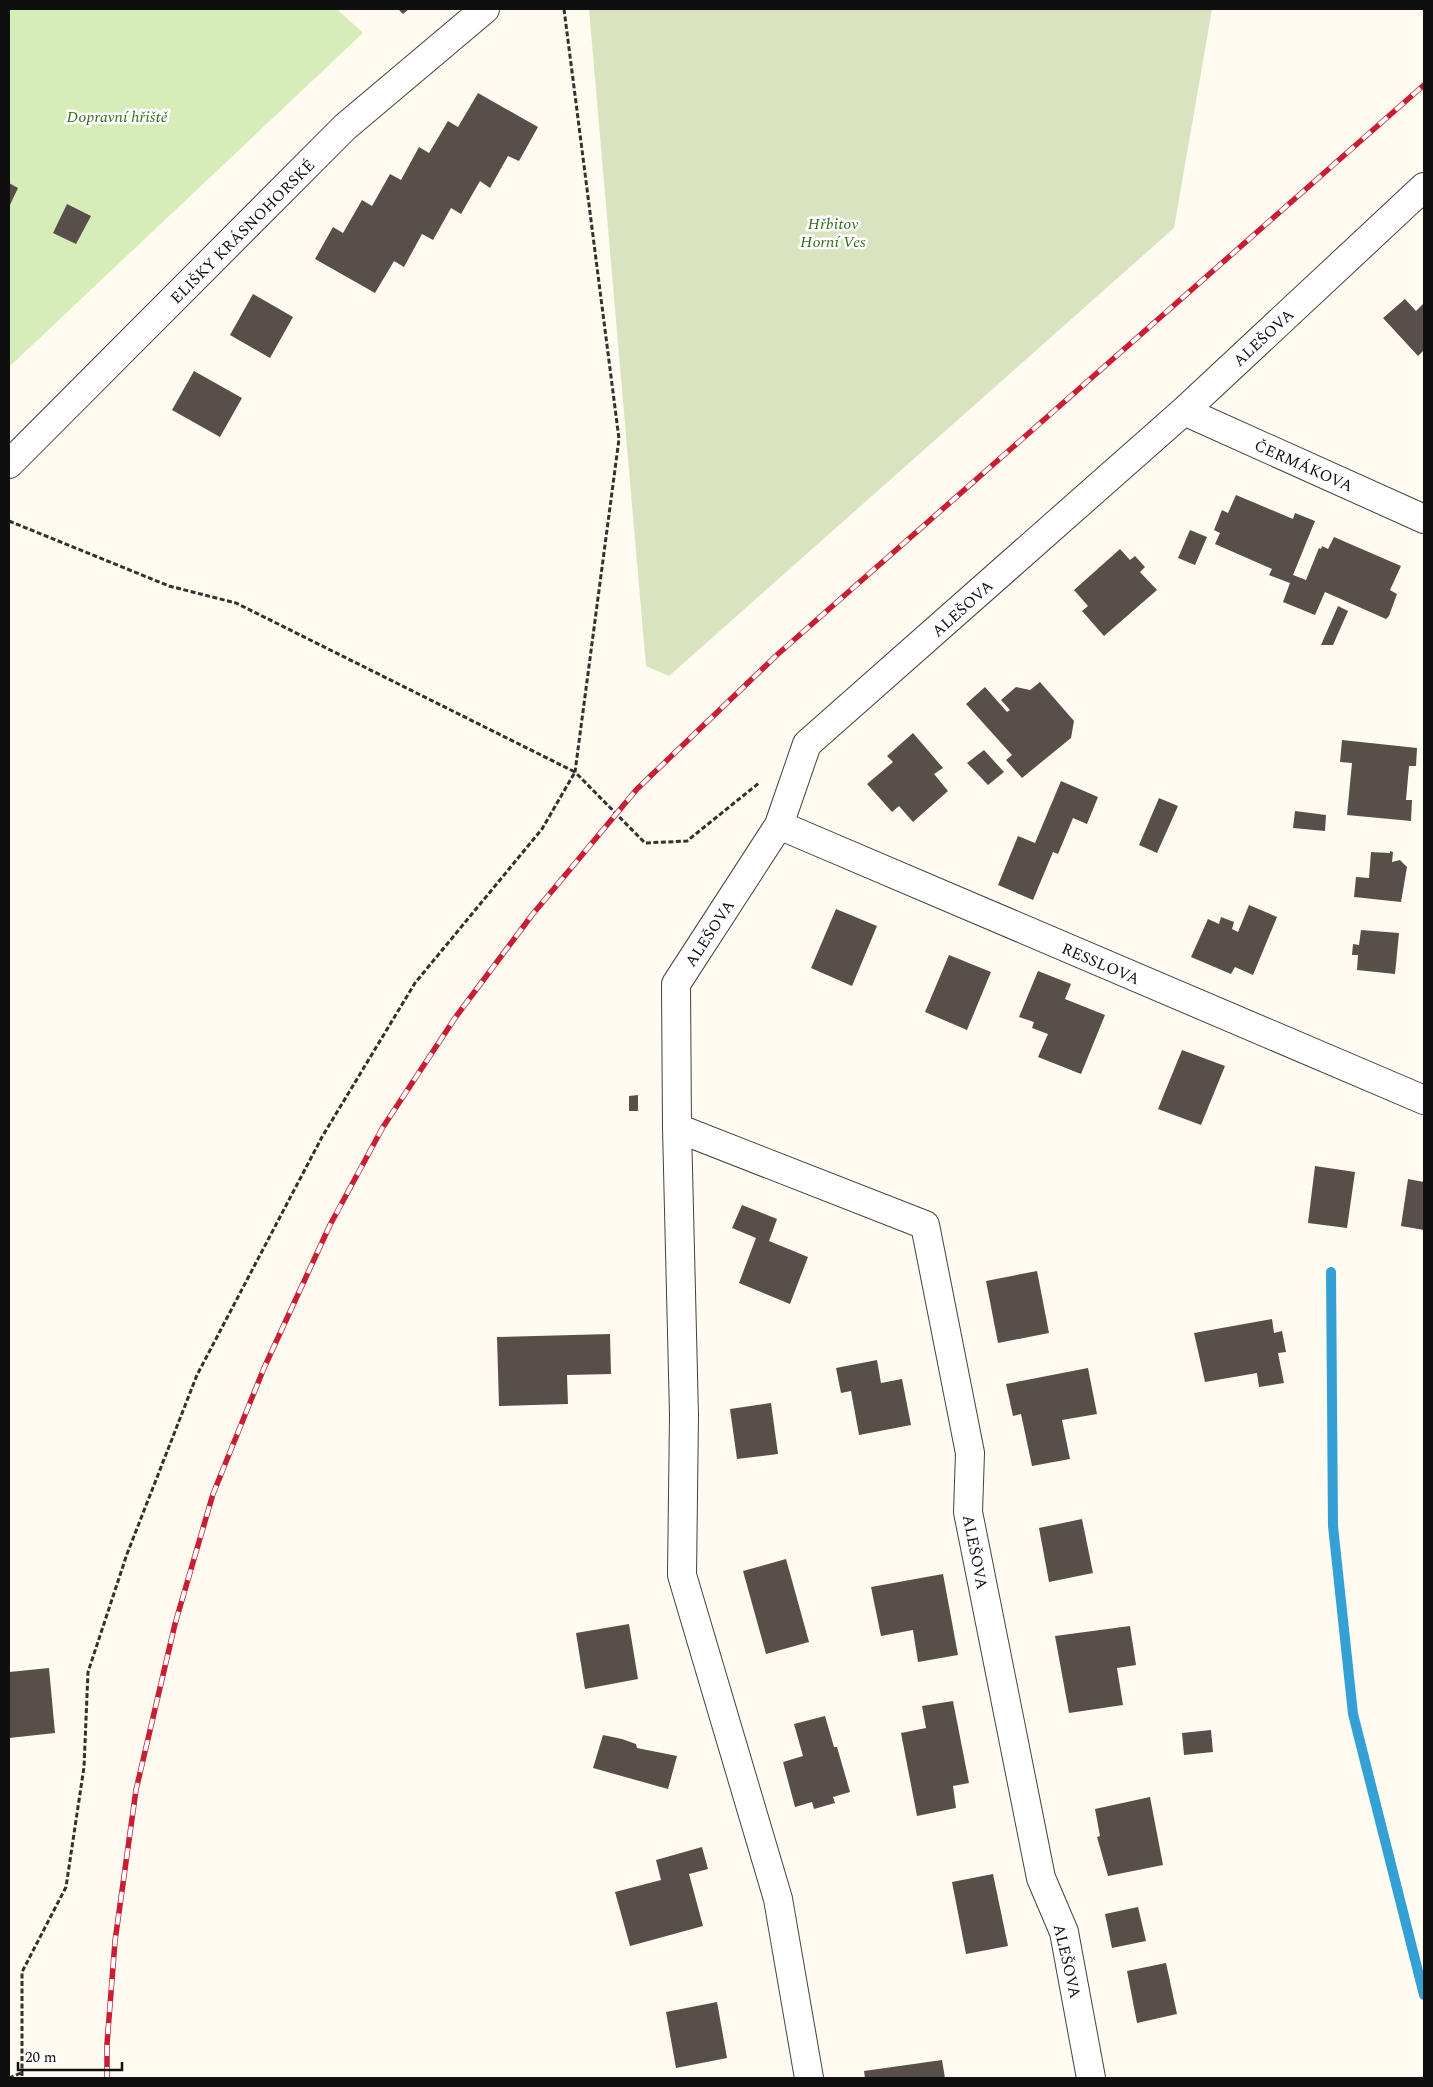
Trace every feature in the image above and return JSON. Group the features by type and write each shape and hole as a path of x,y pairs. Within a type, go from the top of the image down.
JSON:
{"street":[{"name":"ELIŠKY KRÁSNOHORSKÉ","path":"9,464 345,127 485,9"},
{"name":"ALEŠOVA","path":"810,2078 778,1899 682,1575 684,1416 676,1128 676,984 778,825 807,744 1184,411 1424,188"},
{"name":"ČERMÁKOVA","path":"1184,411 1424,519"},
{"name":"RESSLOVA","path":"778,825 1424,1100"},
{"name":"ALEŠOVA","path":"676,1128 926,1225 970,1454 968,1512 1041,1878 1064,1932 1091,2078"}],"path":[{"path":"22,2078 22,1972 66,1888 84,1767 88,1672 127,1554 198,1375 322,1136 415,983 542,829 575,772 619,438 564,9"},
{"path":"9,521 169,586 236,604 575,772 645,843 686,841 762,781"},
{"path":"9,2078 21,2073"}],"green space":[{"name":"Dopravní hřiště","path":"9,9 337,9 363,33 9,367"},
{"name":"Hřbitov Horní Ves","path":"589,9 1212,9 1174,228 669,676 646,666"}],"building":[{"path":"398,9 409,9 403,14"},
{"path":"478,93 538,127 519,161 508,156 490,188 480,181 461,214 451,208 433,240 422,234 404,267 394,261 375,293 315,259 333,227 343,233 362,200 372,206 390,174 401,180 419,147 429,153 448,121 458,127"},
{"path":"9,183 18,188 9,207"},
{"path":"67,204 91,216 76,244 53,233"},
{"path":"253,294 293,317 270,358 230,335"},
{"path":"1405,299 1416,311 1424,303 1424,350 1418,356 1383,318"},
{"path":"194,371 242,398 220,437 172,410"},
{"path":"1236,495 1293,519 1295,513 1315,521 1293,575 1306,580 1319,548 1321,549 1322,546 1328,549 1334,537 1401,566 1390,590 1397,594 1389,616 1386,619 1325,592 1315,615 1283,602 1290,583 1269,575 1272,569 1215,544 1220,533 1214,530 1222,510 1228,513"},
{"path":"1190,530 1207,537 1195,565 1178,558"},
{"path":"1120,549 1130,560 1135,556 1145,567 1140,572 1157,590 1104,636 1082,611 1088,606 1074,590"},
{"path":"1338,606 1348,611 1333,645 1321,645"},
{"path":"1040,682 1074,721 1071,738 1022,778 1006,760 1012,755 966,704 985,687 1007,712 1010,710 1001,700 1016,687 1030,690"},
{"path":"913,733 943,768 934,774 948,791 913,822 899,806 892,812 867,784 893,762 887,756"},
{"path":"1342,740 1417,748 1416,766 1409,766 1406,800 1412,800 1411,821 1347,815 1352,763 1340,762"},
{"path":"984,750 1004,772 988,785 967,763"},
{"path":"1061,781 1098,797 1087,824 1073,818 1058,854 1053,852 1033,900 998,885 1018,836 1035,843"},
{"path":"1159,798 1178,806 1157,853 1139,845"},
{"path":"1295,811 1326,815 1325,831 1293,828"},
{"path":"1390,851 1393,852 1392,862 1400,860 1407,867 1401,902 1354,897 1356,877 1369,878 1371,852 1390,853"},
{"path":"1249,905 1277,917 1253,975 1235,967 1231,974 1191,957 1208,919 1219,924 1221,917 1234,922 1232,929 1238,932"},
{"path":"836,909 877,926 852,986 811,968"},
{"path":"1361,930 1399,933 1395,974 1357,970 1358,955 1352,955 1353,944 1359,945"},
{"path":"949,955 991,972 967,1030 925,1012"},
{"path":"1038,971 1071,984 1065,999 1105,1015 1081,1074 1038,1057 1048,1034 1032,1028 1034,1022 1019,1017"},
{"path":"1182,1050 1225,1066 1201,1125 1158,1109"},
{"path":"638,1095 638,1111 629,1111 629,1096"},
{"path":"1315,1166 1355,1172 1347,1228 1308,1223"},
{"path":"1408,1179 1424,1182 1424,1230 1401,1226"},
{"path":"742,1205 777,1219 769,1241 808,1257 790,1304 739,1283 756,1238 732,1228"},
{"path":"1037,1271 1049,1333 998,1343 986,1281"},
{"path":"1272,1319 1274,1333 1282,1331 1286,1352 1278,1353 1284,1383 1259,1387 1257,1373 1205,1382 1194,1333"},
{"path":"610,1334 611,1374 567,1375 568,1404 499,1406 497,1337"},
{"path":"877,1360 881,1383 902,1379 911,1425 859,1435 851,1391 841,1393 836,1368"},
{"path":"1088,1368 1097,1414 1062,1420 1070,1459 1032,1466 1021,1414 1013,1416 1006,1384"},
{"path":"771,1403 778,1454 737,1459 730,1409"},
{"path":"1082,1519 1093,1573 1049,1582 1039,1528"},
{"path":"786,1559 809,1642 766,1654 743,1571"},
{"path":"943,1574 958,1655 918,1662 913,1630 881,1636 871,1587"},
{"path":"629,1624 638,1679 585,1689 576,1633"},
{"path":"1130,1626 1136,1665 1117,1668 1123,1705 1069,1713 1055,1636"},
{"path":"49,1668 55,1733 9,1738 9,1672"},
{"path":"953,1701 969,1783 953,1786 956,1808 917,1816 901,1733 926,1728 922,1706"},
{"path":"825,1716 834,1747 837,1747 850,1792 833,1797 835,1803 814,1809 812,1802 795,1807 783,1762 803,1756 794,1724"},
{"path":"1211,1730 1213,1752 1184,1755 1182,1733"},
{"path":"603,1735 636,1744 637,1748 677,1756 668,1789 593,1768"},
{"path":"1150,1797 1163,1865 1108,1876 1097,1837 1100,1836 1095,1809"},
{"path":"702,1847 708,1869 689,1874 703,1926 630,1946 615,1892 661,1880 656,1860"},
{"path":"993,1874 1008,1946 966,1954 952,1882"},
{"path":"1138,1907 1146,1941 1112,1948 1105,1914"},
{"path":"1166,1963 1177,2014 1137,2023 1127,1971"},
{"path":"717,2002 727,2058 676,2068 666,2012"},
{"path":"942,2060 945,2078 865,2078 864,2071"}],"waterway":[{"path":"1331,1272 1333,1526 1353,1714 1424,1995"}],"railway":[{"path":"107,2078 107,2044 115,1941 136,1790 175,1624 213,1494 264,1368 330,1225 383,1127 455,1018 532,915 637,789 778,654 1424,85"}]}
